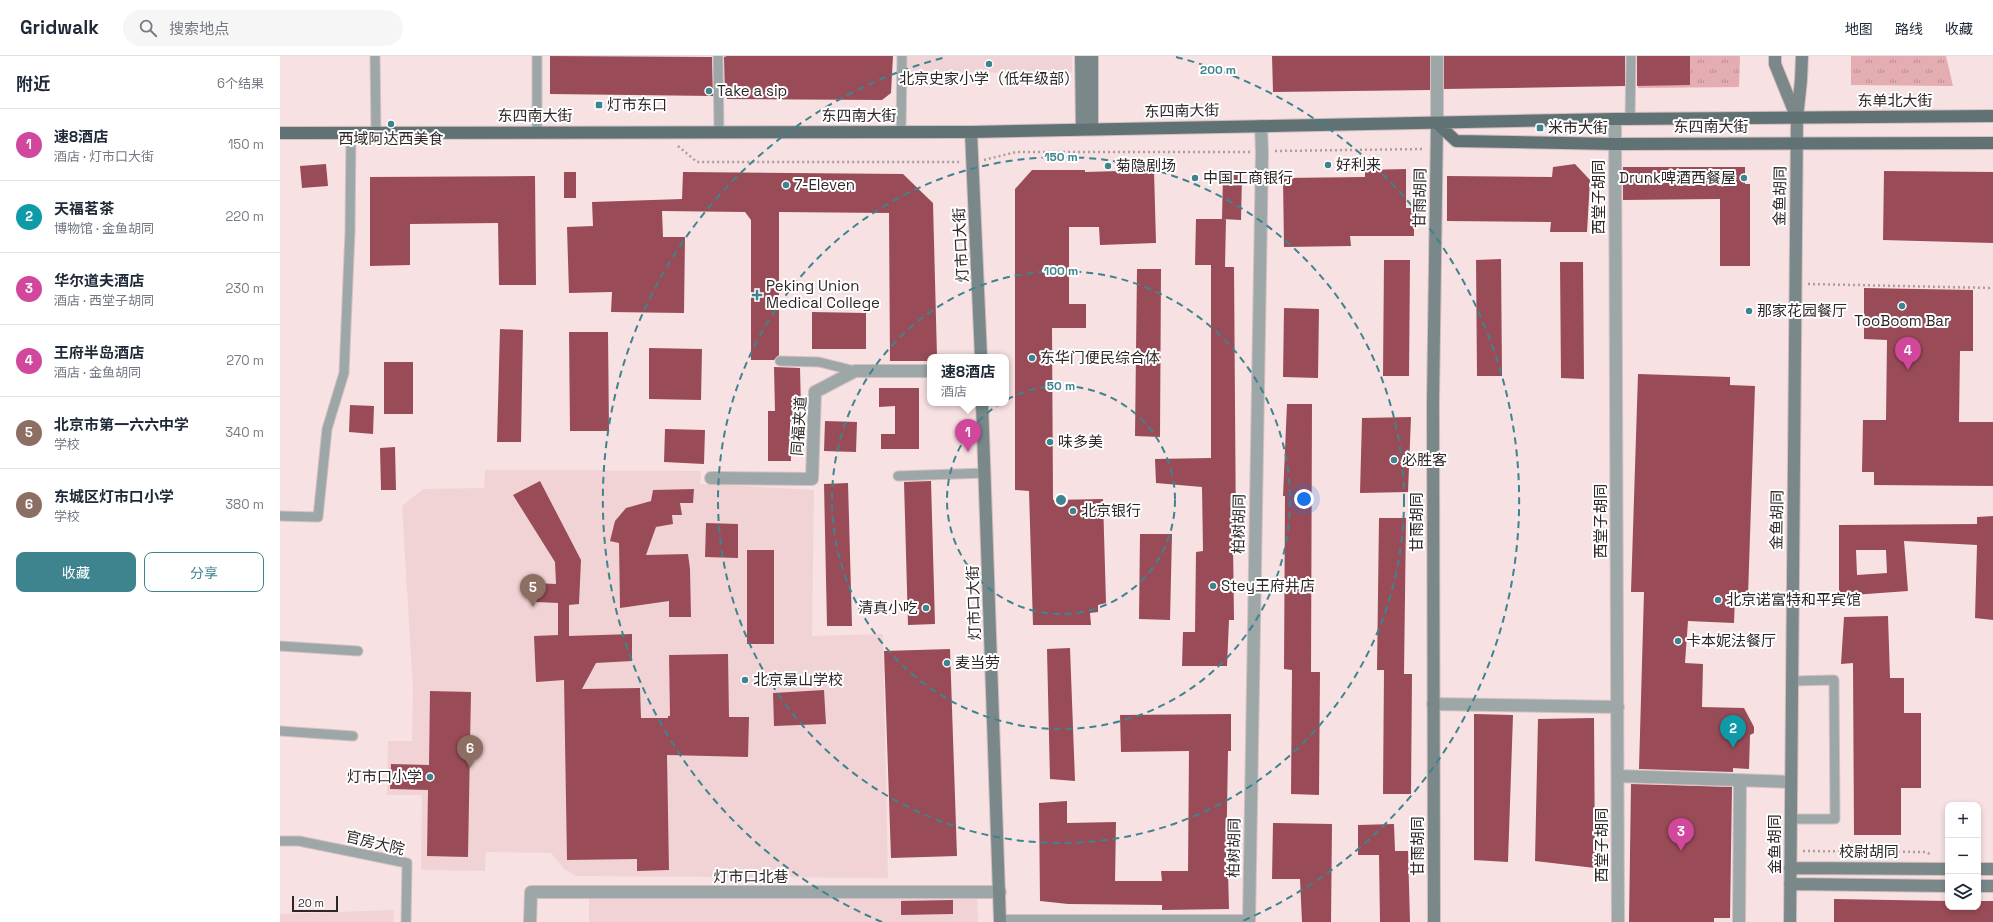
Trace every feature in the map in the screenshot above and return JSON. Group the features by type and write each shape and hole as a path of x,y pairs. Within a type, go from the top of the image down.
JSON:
{"main road":[{"name":"东单北大街","path":"1797,118 1993,116"},
{"name":"东四南大街","path":"280,133 971,132 1797,118"},
{"name":"东四南大街","path":"1437,123 1456,141 1615,144 1797,142 1993,143"}],"street":[{"path":"1081,56 1087,129"},
{"path":"1087,129 1092,56"},
{"path":"1437,56 1437,123"},
{"path":"1775,56 1775,64 1797,118"},
{"name":"金鱼胡同","path":"1790,922 1797,118 1802,56"},
{"name":"西堂子胡同","path":"1615,120 1618,922"},
{"name":"甘雨胡同","path":"1434,922 1433,402 1437,123"},
{"name":"柏树胡同","path":"1248,922 1262,152 1261,126"},
{"name":"灯市口大街","path":"971,132 981,354"},
{"name":"同福夹道","path":"711,478 812,479 815,392 856,371 927,371"},
{"name":"灯市口大街","path":"982,406 1000,922"},
{"path":"1433,704 1618,707"},
{"path":"1618,776 1791,782"},
{"path":"1739,922 1740,780"},
{"name":"校尉胡同","path":"1790,868 1945,869"},
{"path":"1981,869 1993,869"},
{"path":"1790,884 1945,886"},
{"path":"1981,886 1993,886"},
{"name":"灯市口北巷","path":"530,922 531,892 1000,892"},
{"path":"1000,922 1248,922"}],"lane":[{"path":"375,56 376,133"},
{"path":"537,56 537,132"},
{"path":"718,56 719,132"},
{"path":"901,132 902,56"},
{"path":"1630,120 1631,56"},
{"path":"280,516 318,517 327,429 344,373 350,232 351,133"},
{"path":"780,361 819,362 856,371"},
{"path":"898,476 985,473"},
{"path":"280,646 358,650"},
{"path":"1791,819 1835,819 1834,680 1792,681"},
{"path":"280,731 353,736"},
{"name":"官房大院","path":"280,841 299,841 407,863 406,922"}],"path":[{"path":"663,132 697,162 972,162 1016,152 1262,152 1437,148"},
{"path":"1796,283 1993,288"},
{"path":"1790,851 1926,852 1931,855"}],"shaded area":[{"name":"北京史家小学（低年级部）","path":"907,56 1072,56 1072,73 907,72"},
{"path":"485,470 701,471 700,484 814,490 812,636 883,634 888,878 576,876 564,869 551,853 486,852 485,871 421,870 422,795 387,795 388,741 412,741 413,688 402,506 423,489 484,488"},
{"path":"977,896 978,922 589,922 589,898"},
{"path":"394,910 393,922 280,922 280,914"}],"green space":[{"path":"1639,56 1740,56 1739,87 1638,88"},
{"path":"1851,56 1946,56 1953,86 1851,85"}],"building":[{"path":"550,56 712,57 713,96 550,94"},
{"path":"893,56 891,93 882,100 727,99 727,97 725,97 724,57"},
{"path":"1272,56 1430,56 1430,90 1273,92"},
{"path":"1444,56 1625,56 1625,86 1444,89"},
{"path":"1637,56 1690,56 1690,85 1637,86"},
{"path":"326,164 328,186 302,188 300,166"},
{"path":"1575,164 1590,180 1587,232 1550,232 1551,222 1447,221 1447,176 1552,177 1553,167"},
{"path":"1623,167 1745,167 1745,184 1750,184 1750,266 1720,266 1720,199 1623,200"},
{"path":"1406,169 1406,208 1414,208 1414,236 1350,236 1351,246 1284,247 1283,178 1365,177 1365,170"},
{"path":"1032,170 1085,170 1085,172 1154,170 1156,243 1100,245 1099,227 1069,227 1069,304 1086,304 1086,328 1052,328 1053,500 1103,499 1106,603 1098,605 1098,612 1090,613 1091,625 1033,625 1029,491 1015,490 1015,189"},
{"path":"1884,171 1993,172 1993,243 1883,240"},
{"path":"564,172 576,172 576,198 564,198"},
{"path":"683,172 903,174 933,203 937,354 927,354 927,361 890,361 889,213 779,212 779,355 774,360 751,360 751,220 745,212 662,211 663,237 685,237 684,313 611,312 612,292 569,293 567,227 593,226 592,202 682,199"},
{"path":"1223,175 1242,175 1241,220 1222,219"},
{"path":"535,176 536,285 499,285 498,223 410,224 410,265 370,266 370,177"},
{"path":"1196,219 1226,219 1225,267 1234,267 1236,542 1233,542 1234,620 1229,620 1227,666 1182,666 1183,632 1195,632 1196,552 1203,551 1202,487 1156,483 1155,459 1211,458 1211,265 1195,265"},
{"path":"1501,259 1502,376 1477,376 1476,260"},
{"path":"1384,260 1410,260 1409,376 1383,376"},
{"path":"1560,262 1583,262 1584,379 1561,378"},
{"path":"1137,269 1161,269 1160,437 1135,436"},
{"path":"1864,288 1973,290 1973,351 1960,351 1959,422 1993,422 1993,486 1874,485 1874,472 1862,472 1863,420 1886,420 1887,340 1864,339"},
{"path":"1284,308 1319,309 1318,378 1283,377"},
{"path":"812,312 866,313 866,349 812,349"},
{"path":"500,329 523,330 521,442 497,442"},
{"path":"569,332 608,332 609,431 570,431"},
{"path":"649,348 702,349 701,400 649,399"},
{"path":"384,362 413,362 413,414 384,414"},
{"path":"774,367 800,368 801,410 790,422 791,461 768,461 768,411 775,411"},
{"path":"1638,374 1730,377 1730,385 1755,386 1748,596 1735,596 1734,623 1688,621 1685,663 1703,664 1702,707 1744,708 1754,727 1754,733 1750,735 1749,769 1733,768 1733,772 1639,769 1644,592 1631,592"},
{"path":"879,388 919,388 919,449 881,449 881,434 895,434 895,406 879,407"},
{"path":"1287,404 1312,404 1311,672 1320,672 1319,795 1291,794 1292,670 1284,669 1285,496 1283,496"},
{"path":"350,405 374,406 373,434 349,432"},
{"path":"1411,417 1408,492 1360,493 1362,418"},
{"path":"825,421 857,422 856,452 824,451"},
{"path":"665,429 705,430 704,464 664,462"},
{"path":"395,447 396,490 381,490 380,448"},
{"path":"540,481 581,560 579,604 569,605 569,636 632,634 632,661 596,663 582,689 640,688 641,718 668,718 668,716 670,716 669,655 728,654 729,717 749,717 748,757 667,755 669,870 637,871 637,859 567,860 564,680 536,682 534,636 558,635 558,603 535,602 535,583 556,584 555,562 513,495"},
{"path":"931,481 935,624 908,625 904,482"},
{"path":"848,483 852,626 827,626 824,484"},
{"path":"694,489 693,503 680,503 682,515 672,515 673,524 656,527 646,555 688,554 690,569 691,617 669,617 669,601 620,608 619,543 610,541 615,521 626,508 651,501 653,490"},
{"path":"1993,516 1993,620 1975,618 1977,545 1904,541 1908,591 1839,596 1839,525 1977,524 1977,517","holes":["1856,550 1886,550 1887,573 1857,575"]},
{"path":"1379,518 1406,518 1404,674 1412,674 1411,794 1383,794 1384,670 1377,670"},
{"path":"706,523 738,524 738,558 705,557"},
{"path":"1140,534 1172,534 1170,620 1139,619"},
{"path":"747,550 774,550 774,644 747,644"},
{"path":"1888,616 1890,678 1904,678 1904,713 1921,713 1921,788 1901,788 1901,835 1854,835 1853,663 1841,664 1844,617"},
{"path":"1070,648 1075,781 1050,779 1047,649"},
{"path":"950,649 957,856 891,858 884,651"},
{"path":"824,690 826,724 774,726 773,693"},
{"name":"灯市口小学","path":"430,691 471,692 468,857 427,856 428,790 390,789 391,764 429,765"},
{"path":"1231,714 1231,751 1228,751 1226,871 1228,871 1229,909 1162,910 1162,905 1068,904 1040,901 1039,803 1067,801 1067,823 1116,822 1115,881 1162,881 1161,871 1188,871 1189,751 1121,752 1120,715"},
{"path":"1474,714 1513,715 1508,862 1474,860"},
{"path":"1594,718 1595,868 1535,861 1538,719"},
{"path":"1631,784 1732,787 1730,918 1714,918 1714,922 1629,922"},
{"path":"1273,823 1332,824 1331,922 1302,922 1300,879 1272,879"},
{"path":"1394,824 1395,851 1408,851 1410,922 1380,922 1379,855 1358,855 1358,825"},
{"path":"1834,899 1945,901 1945,910 1981,910 1981,901 1993,901 1993,922 1834,922"},
{"path":"953,900 953,914 901,915 901,901"}],"place":[{"name":"北京史家小学（低年级部）","path":"989,64"},
{"name":"Take a sip","path":"709,91"},
{"name":"灯市东口","path":"599,105"},
{"name":"西域阿达西美食","path":"391,124"},
{"name":"米市大街","path":"1540,128"},
{"name":"好利来","path":"1328,165"},
{"name":"菊隐剧场","path":"1108,166"},
{"name":"中国工商银行","path":"1195,178"},
{"name":"Drunk啤酒西餐屋","path":"1744,178"},
{"name":"7-Eleven","path":"786,185"},
{"name":"Peking Union Medical College","path":"757,295"},
{"name":"TooBoom Bar","path":"1902,306"},
{"name":"那家花园餐厅","path":"1749,311"},
{"name":"东华门便民综合体","path":"1032,358"},
{"name":"王府半岛酒店","path":"1908,370"},
{"name":"味多美","path":"1050,442"},
{"name":"速8酒店","path":"968,452"},
{"name":"必胜客","path":"1394,460"},
{"name":"北京银行","path":"1073,511"},
{"name":"Stey王府井店","path":"1213,586"},
{"name":"北京诺富特和平宾馆","path":"1718,600"},
{"name":"北京市第一六六中学","path":"533,607"},
{"name":"清真小吃","path":"926,608"},
{"name":"卡本妮法餐厅","path":"1678,641"},
{"name":"麦当劳","path":"947,663"},
{"name":"北京景山学校","path":"745,680"},
{"name":"天福茗茶","path":"1733,748"},
{"name":"东城区灯市口小学","path":"470,768"},
{"name":"灯市口小学","path":"430,777"},
{"name":"华尔道夫酒店","path":"1681,851"}]}
